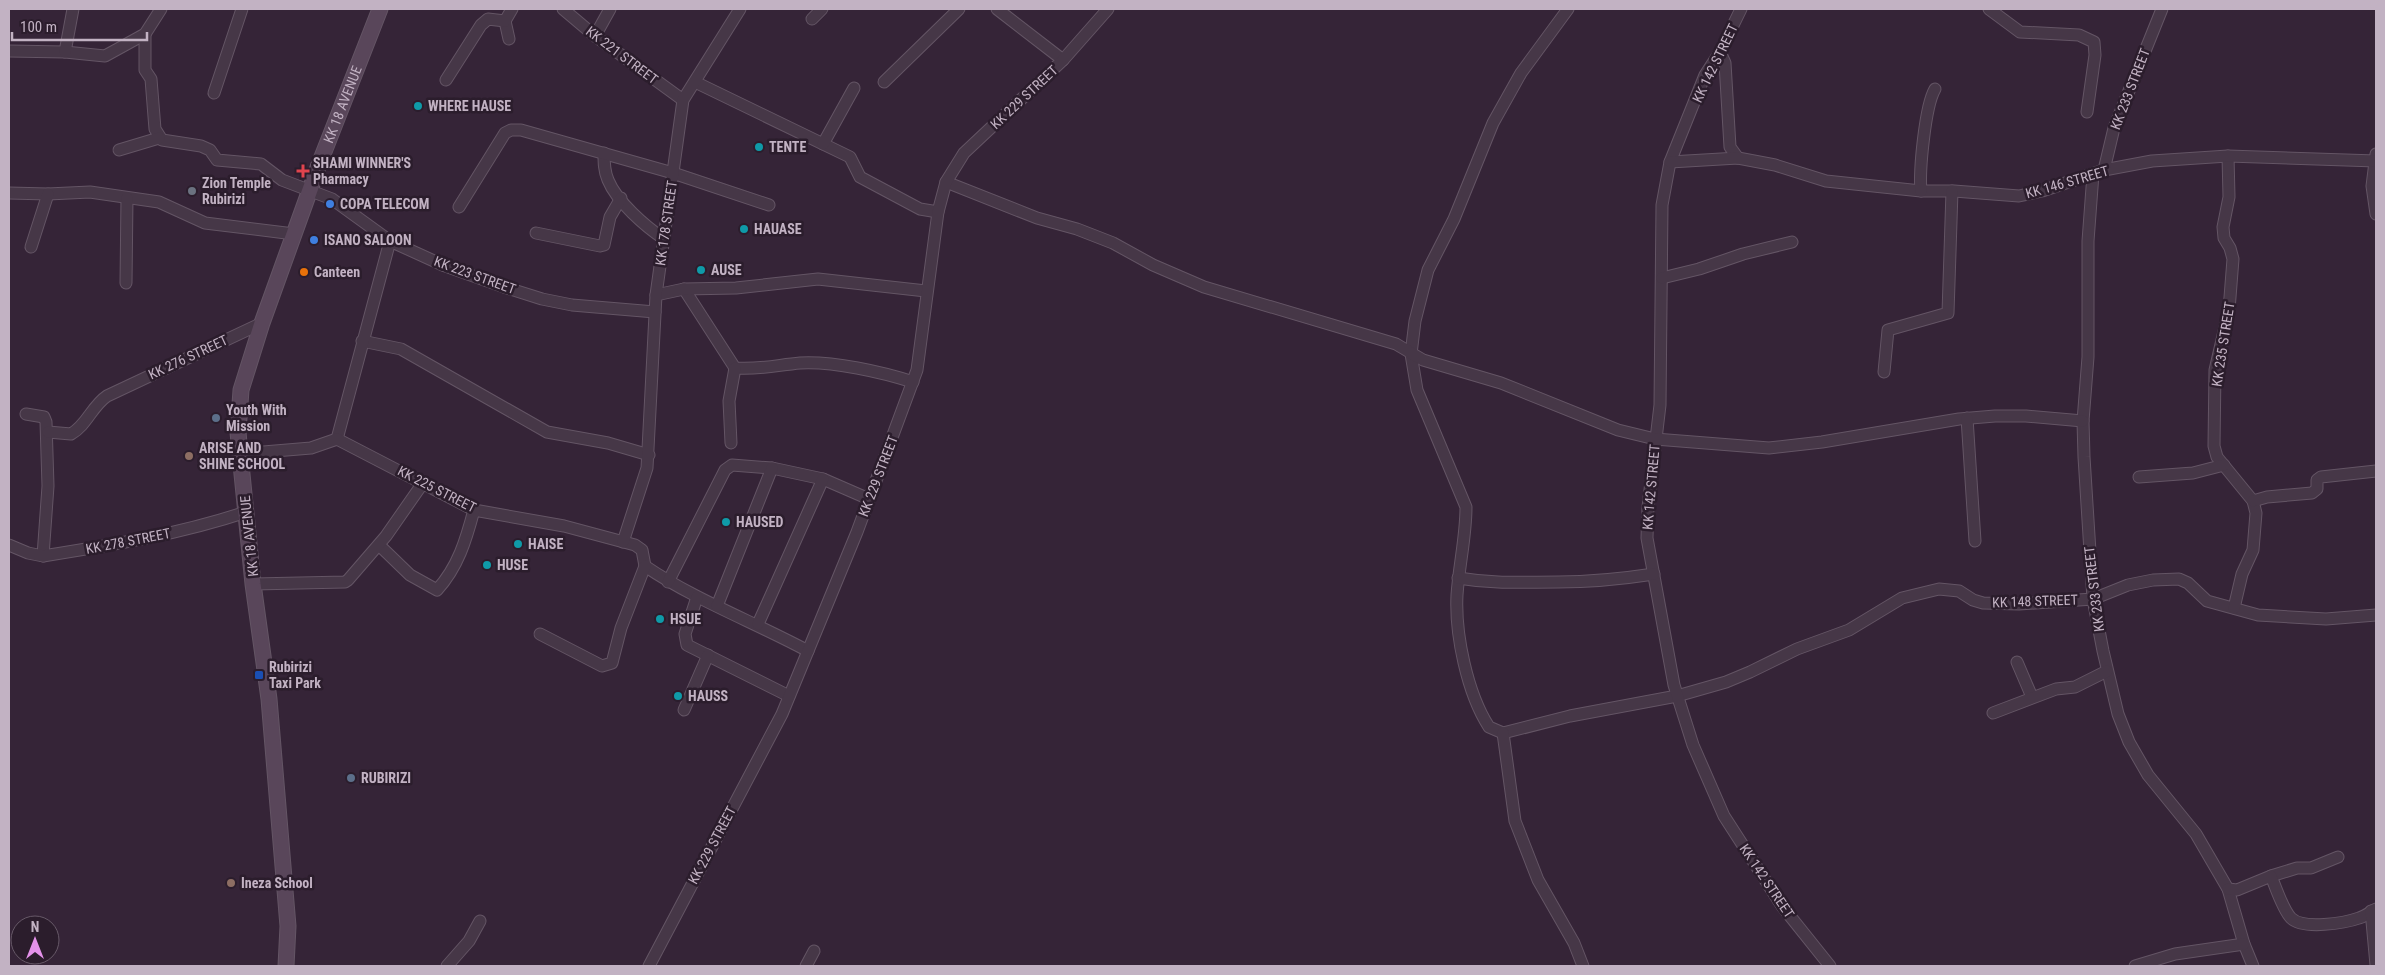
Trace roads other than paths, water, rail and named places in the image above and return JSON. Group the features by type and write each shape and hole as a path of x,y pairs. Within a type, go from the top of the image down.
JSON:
{"main road":[{"name":"KK 18 AVENUE","path":"286,966 289,934 276,766 238,432 242,382 294,234 377,10"}],"street":[{"path":"65,52 73,9"},
{"path":"9,51 65,52 106,56 144,34 161,9"},
{"path":"214,93 242,9"},
{"path":"505,21 508,19 512,9"},
{"name":"KK 221 STREET","path":"563,9 595,36 683,100"},
{"path":"595,36 610,9"},
{"name":"KK 178 STREET","path":"622,542 647,468 649,455 650,392 656,295 683,100 740,9"},
{"path":"812,19 822,9"},
{"path":"884,82 959,9"},
{"path":"998,9 1063,60"},
{"name":"KK 229 STREET","path":"649,966 782,714 869,499 917,370 926,290 938,212 946,182 964,153 1063,60 1108,9"},
{"path":"1568,9 1521,73 1493,123 1454,218 1428,270 1415,321 1412,354 1418,390 1466,507 1466,527 1458,578 1457,598 1460,642 1473,692 1489,727 1503,733 1515,821 1538,880 1574,943 1583,966"},
{"name":"KK 142 STREET","path":"1741,9 1720,52 1705,76 1670,162 1662,205 1660,405 1654,439 1647,538 1676,696 1693,745 1724,816 1782,906 1830,966"},
{"path":"1989,9 2020,32 2080,35 2094,42 2096,55 2087,112"},
{"name":"KK 233 STREET","path":"2162,9 2098,172 2088,242 2088,357 2083,421 2093,599 2107,671 2118,714 2129,742 2148,775 2196,834 2228,889 2244,944 2253,966"},
{"path":"446,80 480,25 488,19 505,21"},
{"path":"505,21 509,39"},
{"path":"119,150 159,138 153,112 151,79 145,70 144,34"},
{"path":"1720,52 1725,63 1730,147 1738,158"},
{"path":"695,82 850,157 860,177 920,210 938,212"},
{"path":"823,144 854,88"},
{"path":"1921,191 1920,178 1926,122 1935,89"},
{"path":"459,207 505,133 511,130 521,130 674,173 769,205"},
{"name":"KK 223 STREET","path":"159,138 201,146 210,150 217,160 261,164 282,180 332,199 390,241 445,266 542,299 579,306 655,312"},
{"path":"604,153 604,169 608,181 649,228 664,239"},
{"name":"KK 146 STREET","path":"1670,162 1738,158 1775,165 1826,181 1921,191 1952,191 2019,196 2042,192 2098,172 2152,161 2228,156 2376,159"},
{"name":"KK 235 STREET","path":"2228,156 2229,196 2222,227 2224,238 2230,248 2233,259 2229,310 2215,370 2214,446 2217,457 2253,502"},
{"path":"2376,159 2372,186 2376,214"},
{"path":"946,182 1038,218 1077,229 1113,243 1152,265 1204,287 1396,344 1412,354 1442,367 1500,383 1618,430 1654,439 1769,448 1813,444 1967,418 2026,416 2083,421"},
{"path":"1884,372 1888,330 1948,313 1952,191"},
{"path":"9,193 90,192 159,202 205,223 294,234"},
{"path":"31,246 48,194"},
{"path":"126,283 128,198"},
{"path":"536,233 600,246 604,245 610,217 621,198"},
{"path":"240,454 311,448 337,439 390,241"},
{"path":"1662,278 1699,269 1743,254 1792,242"},
{"path":"656,295 684,289 736,288 818,279 926,290"},
{"path":"684,289 735,368 729,401 731,444"},
{"name":"KK 276 STREET","path":"48,432 66,434 76,431 94,406 115,392 262,323"},
{"path":"362,341 401,349 546,432 608,443 649,455"},
{"path":"735,368 767,368 800,363 817,364 869,370 913,382"},
{"path":"26,414 44,417 48,432 48,486 43,556"},
{"path":"1967,418 1975,541"},
{"name":"KK 225 STREET","path":"337,439 474,510 564,526 635,545 642,550 645,566 668,582 758,624 808,650"},
{"path":"668,582 725,470 732,465 772,468 823,479 869,499"},
{"path":"2139,477 2193,473 2224,465"},
{"path":"717,606 772,468"},
{"path":"2234,608 2242,574 2253,550 2256,513 2253,502 2267,497 2312,493 2316,489 2317,480 2321,477 2376,471"},
{"path":"758,624 823,479"},
{"path":"254,584 345,582 380,545 423,483"},
{"path":"380,545 410,575 437,590 463,551 474,510"},
{"name":"KK 278 STREET","path":"9,545 17,550 43,556 140,540 215,523 246,512"},
{"path":"540,634 602,666 612,663 621,628 645,566"},
{"path":"1458,578 1509,584 1582,583 1654,574"},
{"name":"KK 148 STREET","path":"1503,733 1589,712 1676,696 1750,672 1797,649 1849,630 1902,598 1913,594 1950,589 1959,591 1973,600 1998,604 2093,599 2128,585 2153,580 2178,580 2188,583 2207,602 2258,615 2326,619 2376,615"},
{"path":"697,596 685,640 687,645 789,696"},
{"path":"684,710 708,655"},
{"path":"2017,662 2032,697"},
{"path":"1993,713 2056,689 2075,687 2107,671"},
{"path":"2228,889 2237,890 2271,876 2297,868 2311,868 2338,858"},
{"path":"2271,876 2287,913 2293,920 2328,924 2358,918 2373,910 2376,965"},
{"path":"446,966 469,941 480,921"},
{"path":"2135,966 2175,954 2244,944"},
{"path":"806,966 814,951"}],"place":[{"name":"WHERE HAUSE","path":"418,106"},
{"name":"TENTE","path":"759,147"},
{"name":"SHAMI WINNER'S Pharmacy","path":"303,171"},
{"name":"Zion Temple Rubirizi","path":"192,191"},
{"name":"COPA TELECOM","path":"330,204"},
{"name":"HAUASE","path":"744,229"},
{"name":"ISANO SALOON","path":"314,240"},
{"name":"AUSE","path":"701,270"},
{"name":"Canteen","path":"304,272"},
{"name":"Youth With Mission","path":"216,418"},
{"name":"ARISE AND SHINE SCHOOL","path":"189,456"},
{"name":"HAUSED","path":"726,522"},
{"name":"HAISE","path":"518,544"},
{"name":"HUSE","path":"487,565"},
{"name":"HSUE","path":"660,619"},
{"name":"Rubirizi Taxi Park","path":"259,675"},
{"name":"HAUSS","path":"678,696"},
{"name":"RUBIRIZI","path":"351,778"},
{"name":"Ineza School","path":"231,883"}]}
